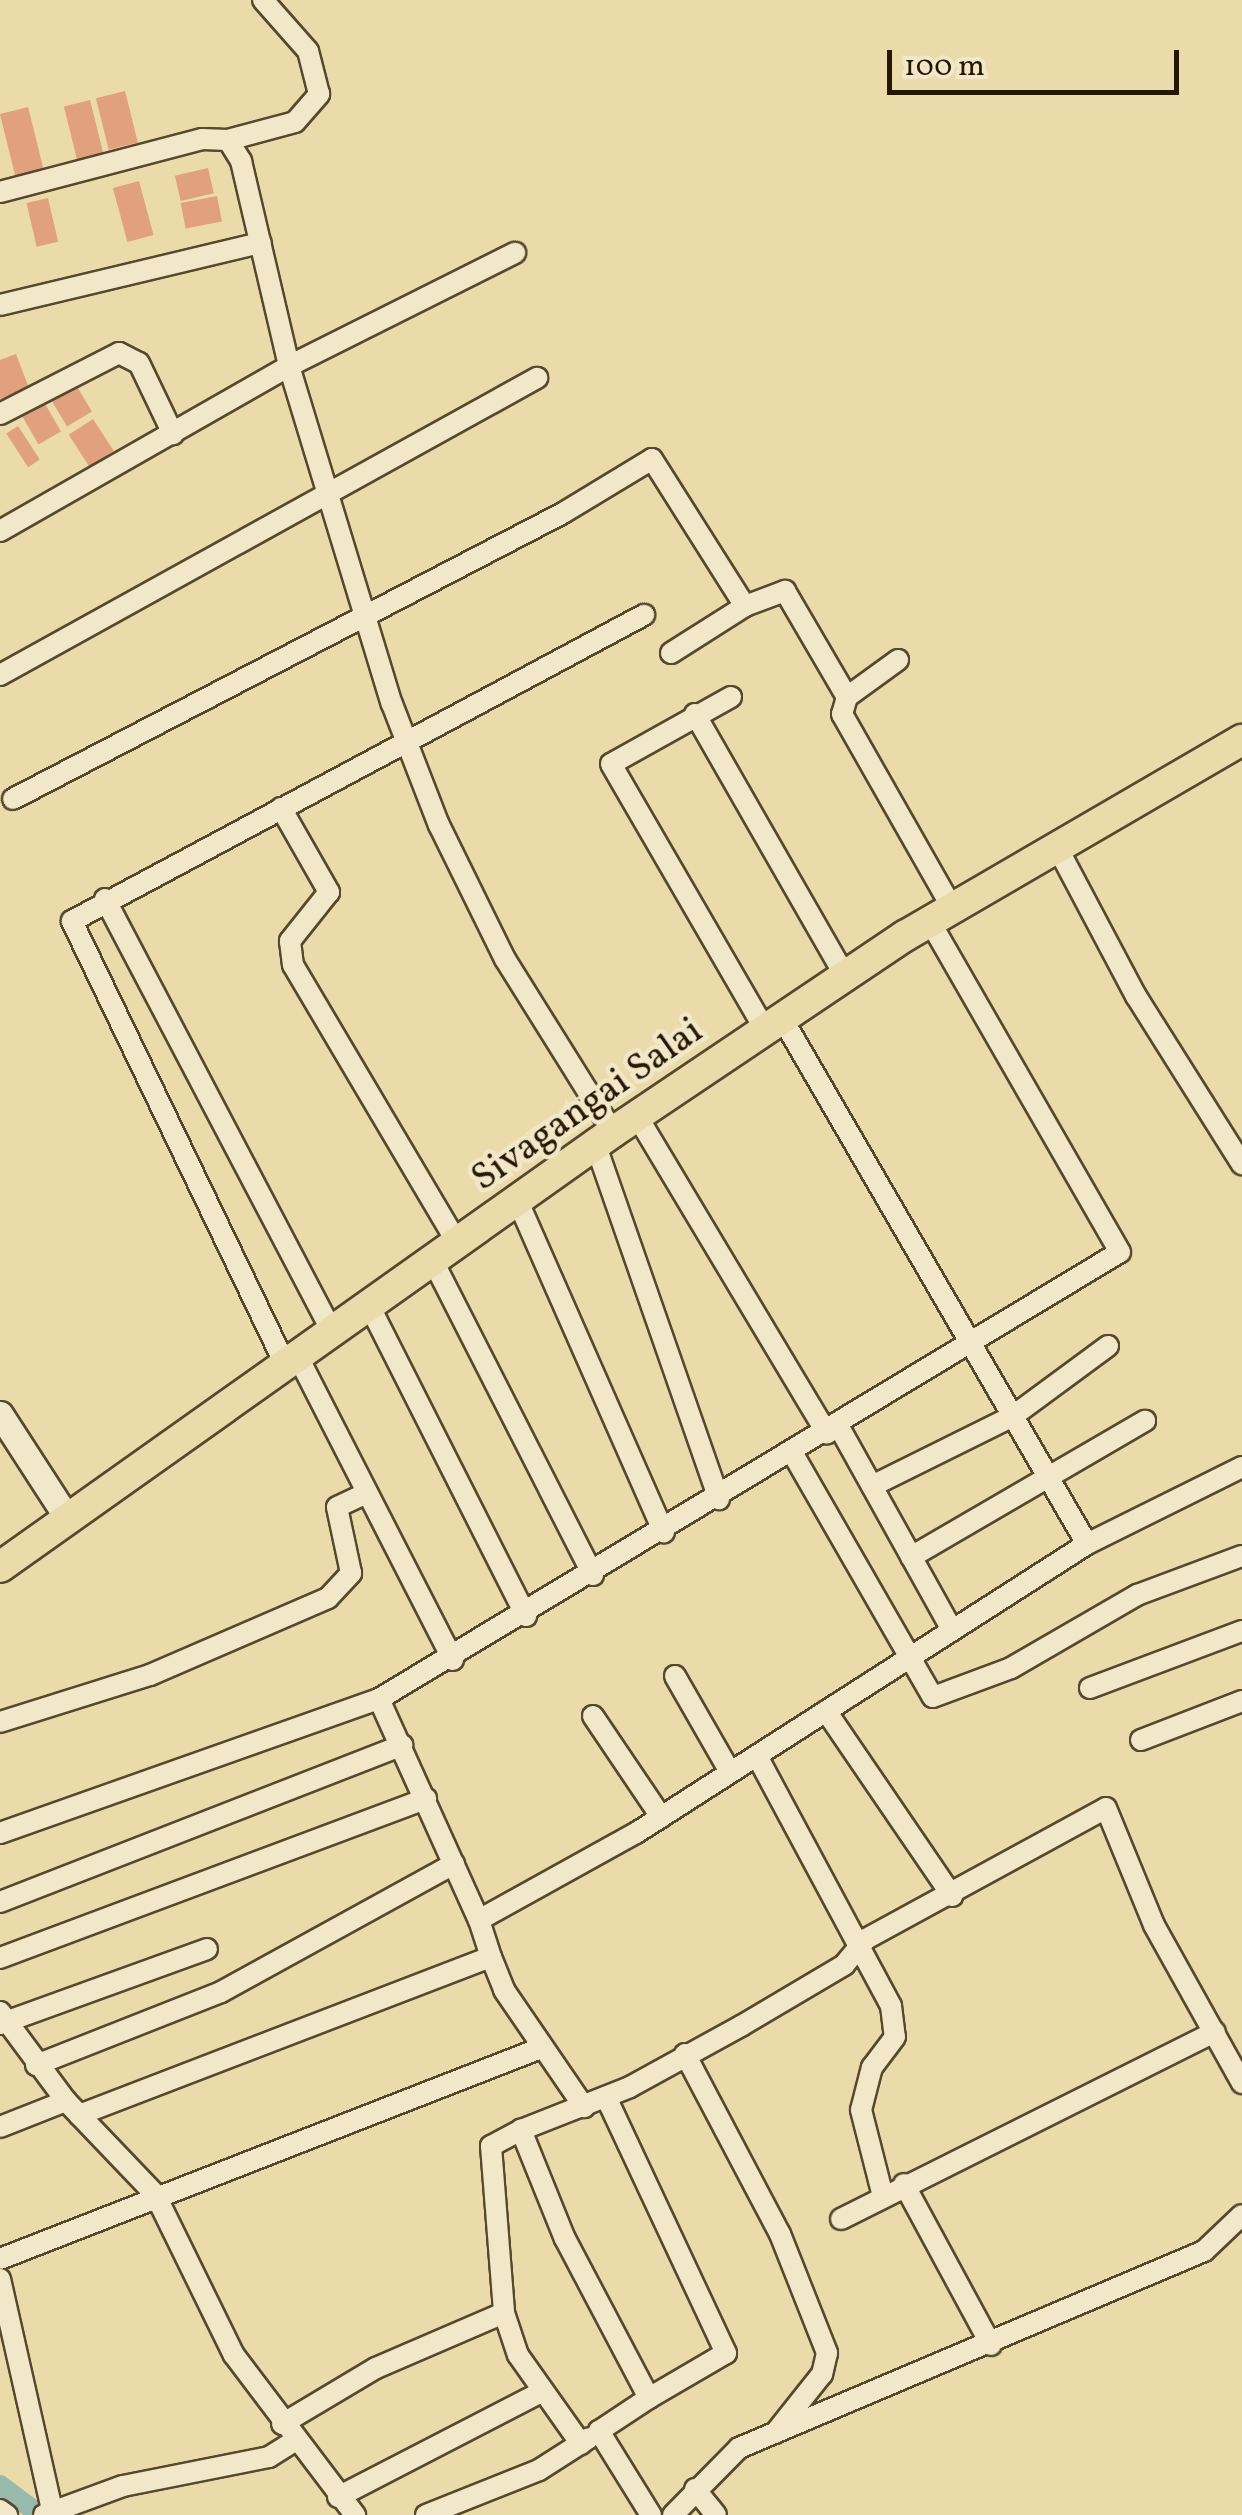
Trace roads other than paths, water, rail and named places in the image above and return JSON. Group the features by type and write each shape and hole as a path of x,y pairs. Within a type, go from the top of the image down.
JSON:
{"main road":[{"name":"Sivagangai Salai","path":"0,1567 447,1256 616,1131 845,976 941,914 1242,740"}],"street":[{"path":"0,192 202,139 228,140 295,122 319,94 308,50 263,0"},
{"path":"228,140 261,243 289,366 325,492 366,614 439,824 505,960 616,1131 872,1486 952,1630"},
{"path":"0,305 261,243"},
{"path":"0,531 289,366 516,253"},
{"path":"0,414 119,352 139,362 173,434"},
{"path":"0,675 537,378"},
{"path":"13,799 652,459 744,606"},
{"path":"671,654 744,606 784,591 847,697"},
{"path":"453,1660 293,1362 78,944 72,921 105,899 411,743 644,615"},
{"path":"0,1833 378,1699 453,1660 719,1500 1120,1252 941,914 842,714 847,697 898,660"},
{"path":"731,697 611,764 972,1346 1087,1544"},
{"path":"695,714 845,976"},
{"path":"281,808 329,892 290,941 293,965 447,1256 593,1575"},
{"path":"1057,848 1136,996 1242,1164"},
{"path":"105,899 332,1334"},
{"path":"616,1131 719,1500"},
{"path":"519,1204 664,1532"},
{"path":"371,1309 526,1616"},
{"path":"872,1486 1012,1416 1108,1346"},
{"path":"0,1414 68,1519"},
{"path":"912,1557 1145,1421"},
{"path":"793,1454 933,1697 1012,1668 1138,1596 1242,1556"},
{"path":"479,1920 662,1817 1087,1544 1242,1467"},
{"path":"0,1722 150,1675 328,1598 351,1572 337,1506 367,1494"},
{"path":"1090,1688 1242,1631"},
{"path":"676,1676 730,1772"},
{"path":"378,1699 479,1920 491,1957 541,2048 584,2107"},
{"path":"1141,1740 1242,1700"},
{"path":"826,1711 952,1896"},
{"path":"592,1716 662,1817"},
{"path":"0,1902 402,1745"},
{"path":"757,1756 891,2006 895,2036 872,2067 861,2110 883,2196"},
{"path":"0,1958 426,1799"},
{"path":"581,2444 541,2392 504,2313 491,2146 606,2097 685,2054 844,1965 860,1946 1106,1808 1154,1925 1242,2084"},
{"path":"36,2064 221,1992 454,1864"},
{"path":"207,1950 2,2019 72,2108 155,2194 234,2355 355,2515"},
{"path":"0,2127 72,2108 491,1957"},
{"path":"841,2219 904,2184 1214,2032"},
{"path":"0,2260 155,2194 541,2048"},
{"path":"685,2054 780,2234 826,2353 822,2374 774,2434"},
{"path":"426,2515 540,2470 649,2398 726,2354 606,2097"},
{"path":"521,2130 565,2239 649,2398"},
{"path":"904,2184 991,2345"},
{"path":"673,2515 708,2504 739,2448 991,2345 1204,2251 1242,2215"},
{"path":"0,2279 48,2512 190,2469 269,2457 289,2432 362,2375 504,2313"},
{"path":"338,2497 541,2392"},
{"path":"599,2431 650,2515"},
{"path":"0,2510 6,2515"}],"waterway":[{"path":"0,2485 40,2515"}]}
